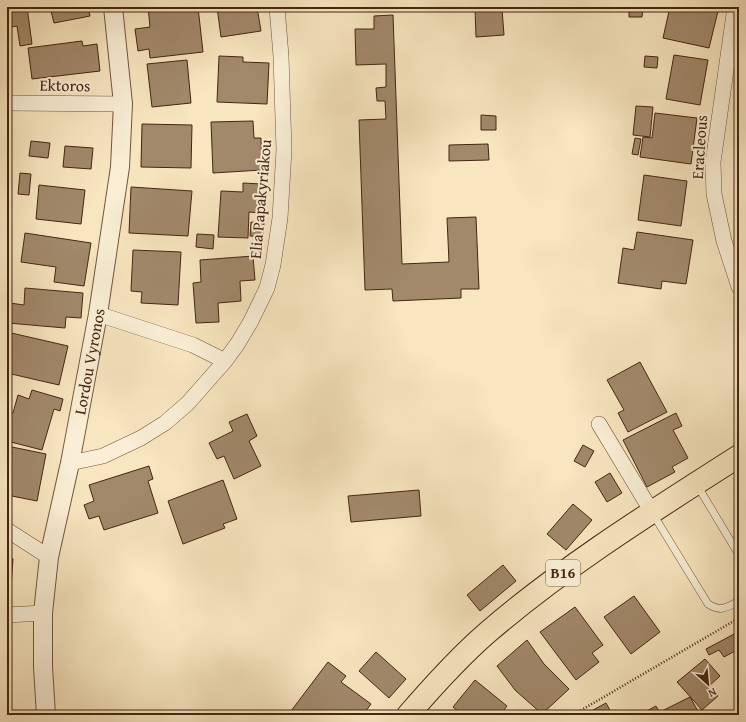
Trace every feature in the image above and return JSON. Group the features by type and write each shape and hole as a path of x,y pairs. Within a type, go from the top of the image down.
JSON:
{"main road":[{"name":"B16","path":"408,715 440,679 493,628 538,591 652,512 739,456"}],"street":[{"name":"Lordou Vyronos","path":"46,715 43,667 43,613 49,557 70,463 98,314 120,167 123,104 113,7"},
{"name":"Elia Papakyriakou","path":"70,463 103,456 141,438 165,423 188,403 225,361 251,321 267,288 273,266 280,218 284,150 281,56 276,7"},
{"name":"Eracleous","path":"735,7 713,162 714,194 724,241 739,287"},
{"name":"Ektoros","path":"7,103 123,104"},
{"path":"98,314 193,345 225,361"},
{"path":"599,424 652,512"},
{"path":"7,530 49,557"},
{"path":"7,615 43,613"}],"lane":[{"path":"696,483 739,554"},
{"path":"652,512 708,604 715,608 721,609 727,608 739,601"}],"path":[{"path":"573,715 739,618"}],"building":[{"path":"7,7 27,7 32,44 20,46 17,26 7,28"},
{"path":"50,7 88,7 90,16 54,23"},
{"path":"148,7 198,7 203,52 150,58 149,49 138,51 135,29 150,27"},
{"path":"217,7 257,7 261,31 221,37"},
{"path":"475,7 530,7 502,9 504,35 476,37"},
{"path":"629,7 643,8 642,17 629,17"},
{"path":"670,7 719,7 709,48 663,38"},
{"path":"393,15 402,264 449,262 447,218 476,217 479,289 461,289 461,298 393,301 392,289 365,290 359,120 386,119 385,101 377,101 376,88 386,87 386,64 356,65 355,29 374,29 374,16"},
{"path":"82,41 83,46 97,44 100,71 32,79 28,48"},
{"path":"10,46 11,78 7,78 7,47"},
{"path":"674,55 708,60 700,105 666,99"},
{"path":"219,56 243,57 243,62 269,63 267,104 217,102"},
{"path":"645,56 658,57 657,68 644,67"},
{"path":"187,60 191,103 152,107 147,64"},
{"path":"636,106 653,107 650,137 633,135"},
{"path":"655,113 697,118 691,164 640,157 643,137 652,138"},
{"path":"481,115 496,116 496,130 481,130"},
{"path":"253,121 254,138 261,138 262,170 213,173 211,122"},
{"path":"142,124 192,125 191,168 141,167"},
{"path":"7,128 11,128 11,178 7,178"},
{"path":"635,138 641,139 638,155 632,154"},
{"path":"31,141 50,143 48,158 29,156"},
{"path":"488,144 489,160 449,161 449,145"},
{"path":"65,146 93,148 91,169 63,167"},
{"path":"20,173 31,174 29,195 18,194"},
{"path":"644,175 687,181 681,226 638,220"},
{"path":"243,183 261,184 259,213 249,212 248,238 218,237 221,191 243,192"},
{"path":"39,185 85,190 81,224 36,219"},
{"path":"131,187 192,191 188,236 129,233"},
{"path":"7,192 10,192 10,218 7,218"},
{"path":"251,222 264,223 263,237 250,236"},
{"path":"637,232 693,240 686,284 662,281 661,289 618,283 623,248 634,250"},
{"path":"25,233 91,243 84,286 54,282 56,267 21,262"},
{"path":"197,234 214,235 213,249 196,247"},
{"path":"133,250 181,252 178,305 141,303 142,292 131,291"},
{"path":"253,256 255,280 240,281 241,301 218,303 219,322 196,323 193,283 201,282 200,260"},
{"path":"25,288 83,293 81,318 66,317 65,328 8,323 10,303 24,305"},
{"path":"7,332 68,346 59,385 7,373"},
{"path":"640,362 667,412 628,432 618,413 624,410 607,380"},
{"path":"32,390 63,399 60,411 54,409 42,450 7,441 8,411 13,413 18,395 29,399"},
{"path":"676,413 682,426 673,430 688,458 672,467 675,472 647,487 623,440"},
{"path":"247,414 257,436 249,441 261,466 234,479 224,456 217,459 209,443 233,431 229,422"},
{"path":"583,445 594,451 585,467 574,461"},
{"path":"7,446 46,454 37,501 7,495"},
{"path":"149,466 153,479 148,481 158,513 104,530 99,516 89,519 84,505 94,501 89,485"},
{"path":"610,473 622,493 607,502 595,482"},
{"path":"223,480 237,519 223,524 225,528 183,544 168,501"},
{"path":"419,490 421,516 351,522 348,496"},
{"path":"573,504 592,520 566,550 547,534"},
{"path":"7,558 13,559 11,586 7,586"},
{"path":"503,565 516,581 480,611 467,595"},
{"path":"634,596 660,632 631,654 604,617"},
{"path":"575,607 603,645 592,653 599,662 576,680 540,632"},
{"path":"736,633 739,638 739,649 724,657 719,650 709,655 706,649"},
{"path":"527,640 544,664 569,689 542,714 515,690 497,666"},
{"path":"376,652 406,679 389,698 359,671"},
{"path":"705,659 720,676 709,686 718,696 702,710 677,682"},
{"path":"328,662 346,676 341,682 371,704 363,715 288,715"},
{"path":"475,680 507,706 500,715 463,715 453,707"},
{"path":"690,697 700,715 661,715 660,712"},
{"path":"606,703 612,714 611,715 584,715"},
{"path":"656,706 661,715 644,715 643,713"}]}
